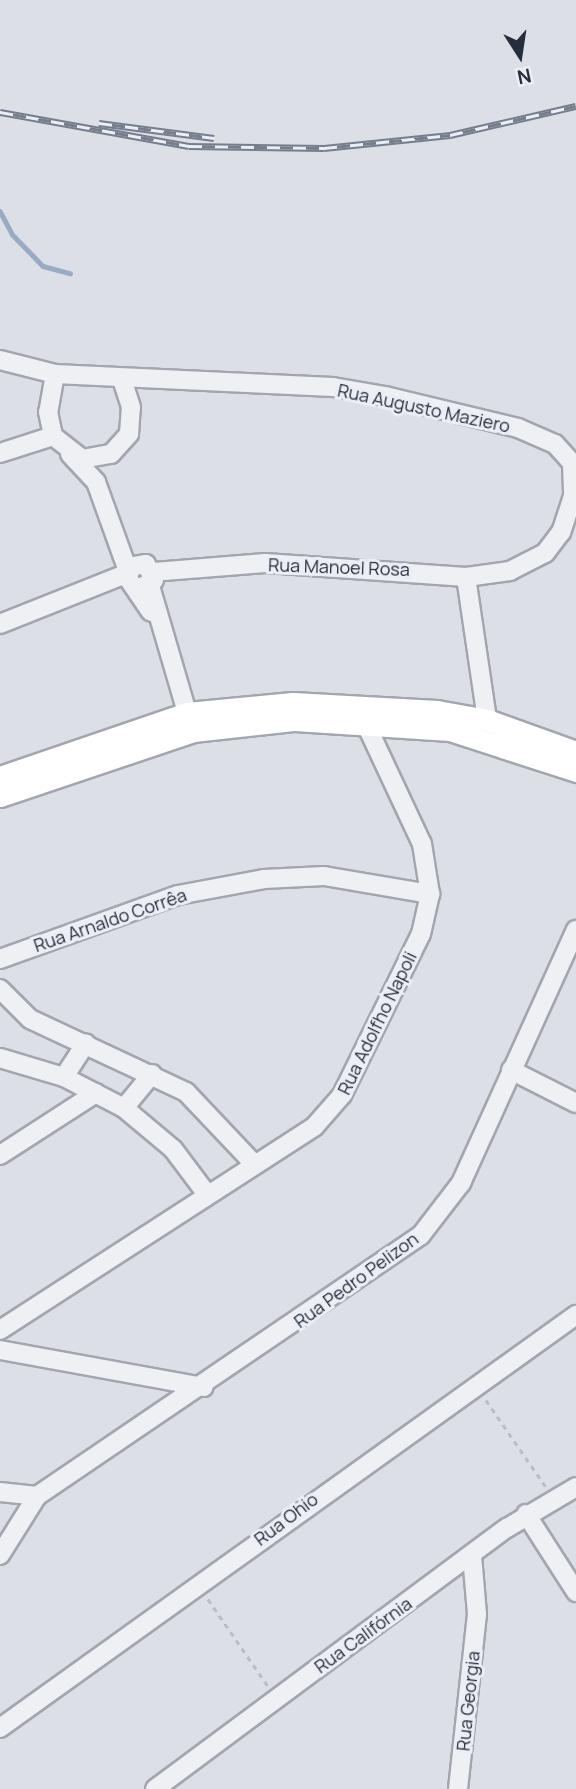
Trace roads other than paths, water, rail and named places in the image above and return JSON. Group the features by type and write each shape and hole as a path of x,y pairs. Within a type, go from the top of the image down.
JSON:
{"main road":[{"path":"0,777 190,722 359,704 487,720 576,752"},
{"path":"0,796 190,722 364,720 488,739 576,771"}],"street":[{"name":"Rua Augusto Maziero","path":"0,360 55,374 122,380 333,387 518,428 555,444 574,477 561,532 529,564 466,577"},
{"path":"55,374 48,412 53,436 96,482 141,578 190,722"},
{"path":"96,482 98,467 111,454 132,421 122,380"},
{"path":"0,453 53,436"},
{"path":"68,453 90,459 111,454"},
{"name":"Rua Manoel Rosa","path":"0,624 79,595 141,578 212,567 313,563 466,577"},
{"path":"466,577 487,720"},
{"name":"Rua Adolfho Napoli","path":"0,1331 206,1193 314,1127 342,1095 421,934 430,894 422,844 364,720"},
{"name":"Rua Arnaldo Corrêa","path":"0,958 178,895 264,879 324,876 430,894"},
{"name":"Rua Pedro Pelizon","path":"37,1496 204,1387 421,1235 461,1182 576,930"},
{"path":"0,989 16,1011 152,1074 209,1111 254,1164"},
{"path":"64,1077 86,1043"},
{"path":"0,1058 64,1077 124,1108 173,1149 206,1193"},
{"path":"510,1070 576,1103"},
{"path":"124,1108 152,1074"},
{"path":"0,1155 96,1093"},
{"name":"Rua Ohio","path":"0,1728 475,1384 576,1315"},
{"path":"0,1350 204,1387"},
{"name":"Rua Califórnia","path":"155,1789 526,1514 576,1487"},
{"path":"0,1492 37,1496 0,1555"},
{"path":"526,1514 576,1592"},
{"name":"Rua Georgia","path":"458,1789 477,1614 472,1556"},
{"path":"454,1569 477,1614"}],"waterway":[{"path":"0,211 13,235 43,266 70,273"}],"railway":[{"path":"0,112 189,146 324,148 450,135 576,106"},
{"path":"99,123 214,138"}]}
